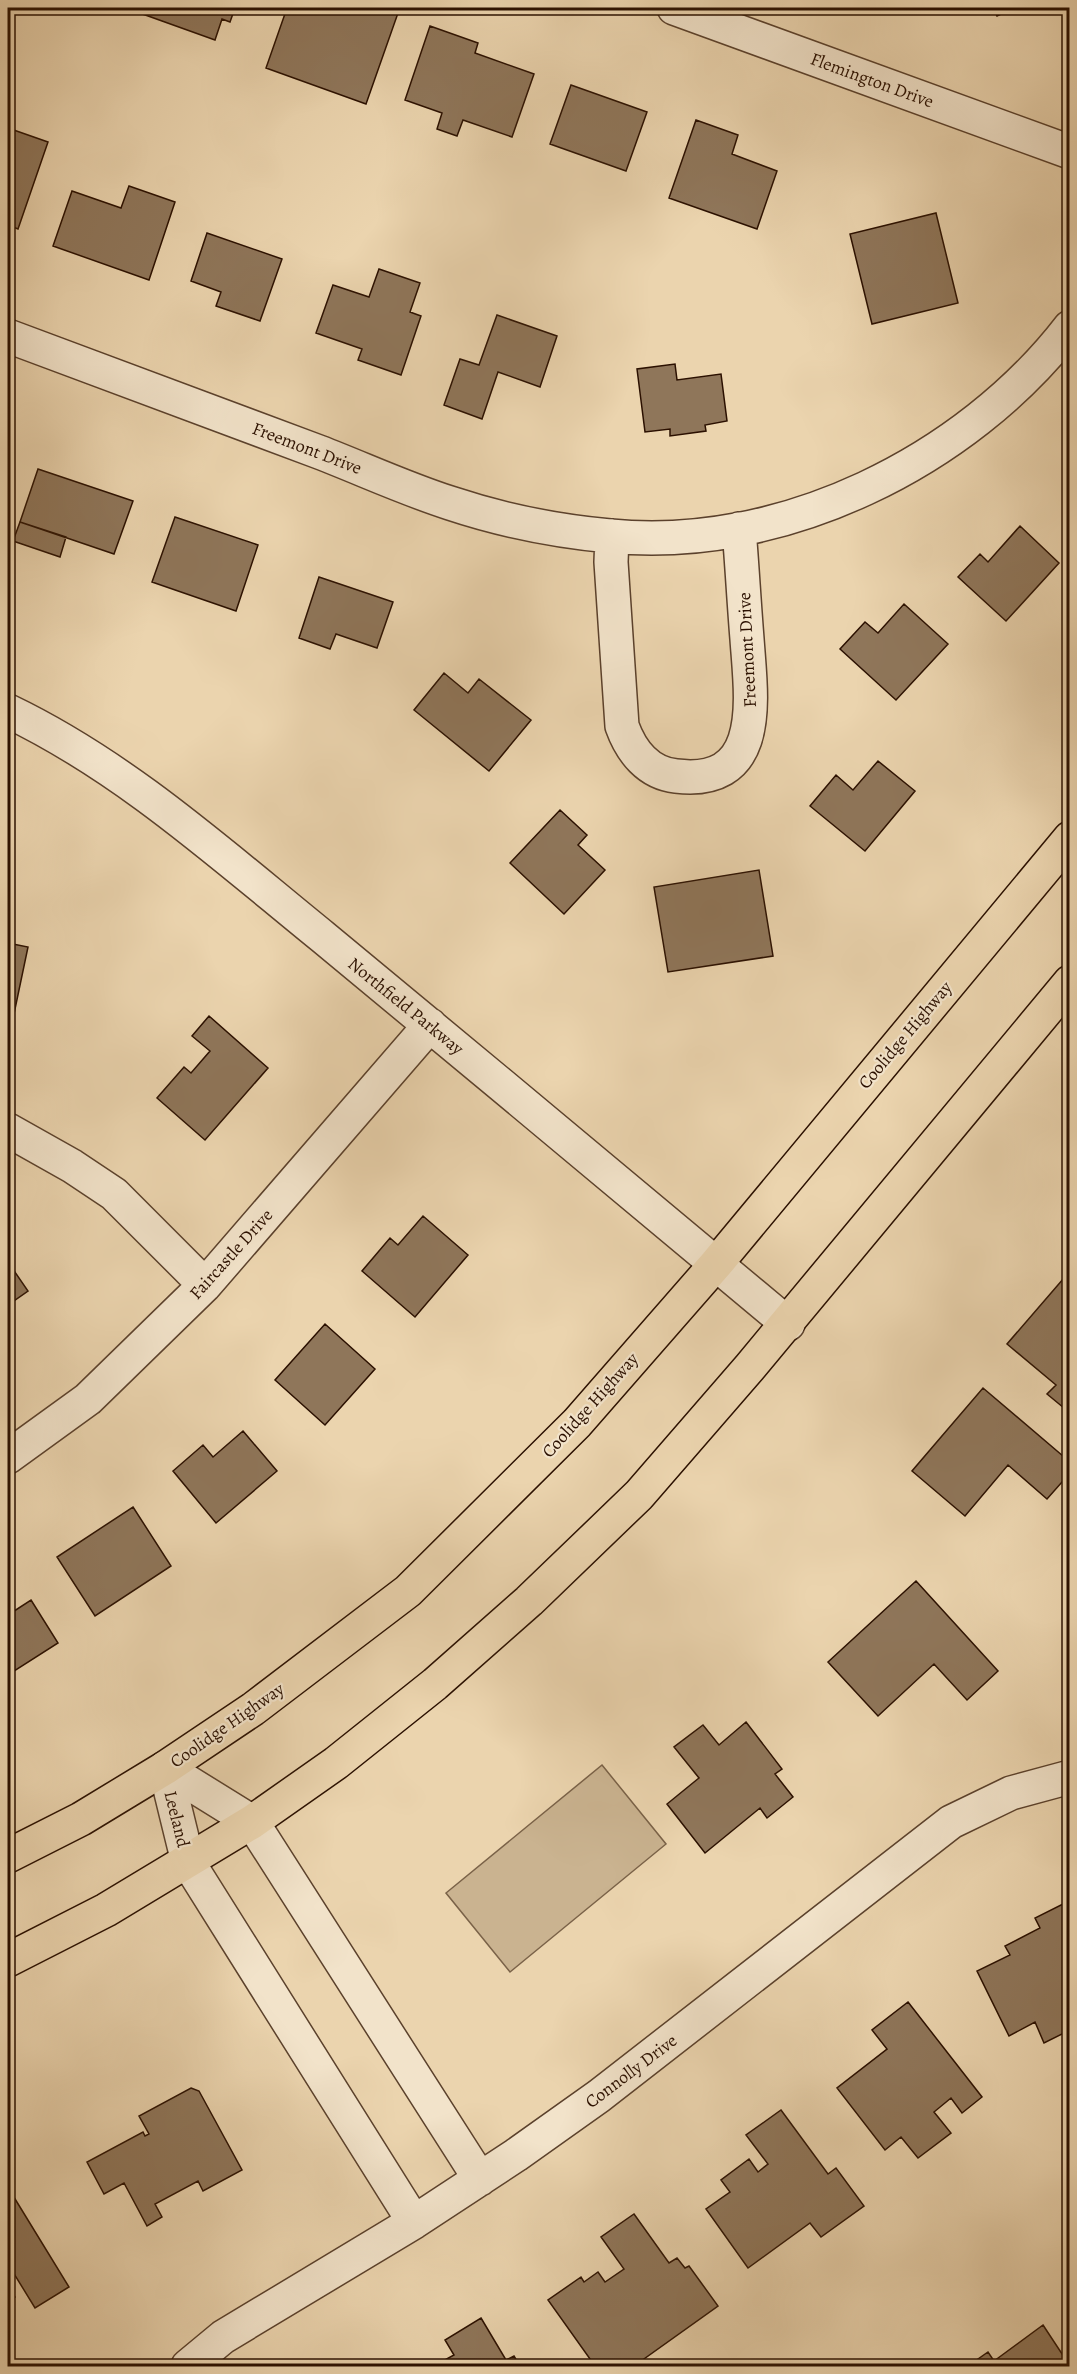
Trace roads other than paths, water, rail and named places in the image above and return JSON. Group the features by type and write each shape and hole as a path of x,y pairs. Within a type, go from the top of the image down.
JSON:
{"main road":[{"name":"Coolidge Highway","path":"8,1856 81,1819 165,1768 253,1709 408,1591 577,1423 716,1264 1070,838"},
{"path":"8,1960 106,1910 252,1822 336,1763 426,1691 529,1601 639,1495 788,1324 1070,982"}],"street":[{"name":"Flemington Drive","path":"674,8 1070,152"},
{"name":"Freemont Drive","path":"8,336 449,503 554,528 612,536 694,534 739,529 799,514 853,495 902,471 998,403 1047,357 1070,327"},
{"name":"Freemont Drive","path":"612,536 611,562 622,726 628,743 639,758 669,775 691,778 714,773 726,766 738,755 747,738 752,707 739,529"},
{"name":"Northfield Parkway","path":"8,711 99,764 178,819 430,1025 788,1324"},
{"name":"Faircastle Drive","path":"8,1457 88,1399 205,1285 430,1025"},
{"path":"8,1130 72,1166 114,1194 205,1285"},
{"name":"Leeland","path":"165,1768 252,1822 480,2179"},
{"name":"Leeland","path":"165,1768 188,1862 414,2222"},
{"name":"Connolly Drive","path":"188,2367 223,2337 414,2222 609,2089 951,1822 1011,1793 1070,1778"}]}
